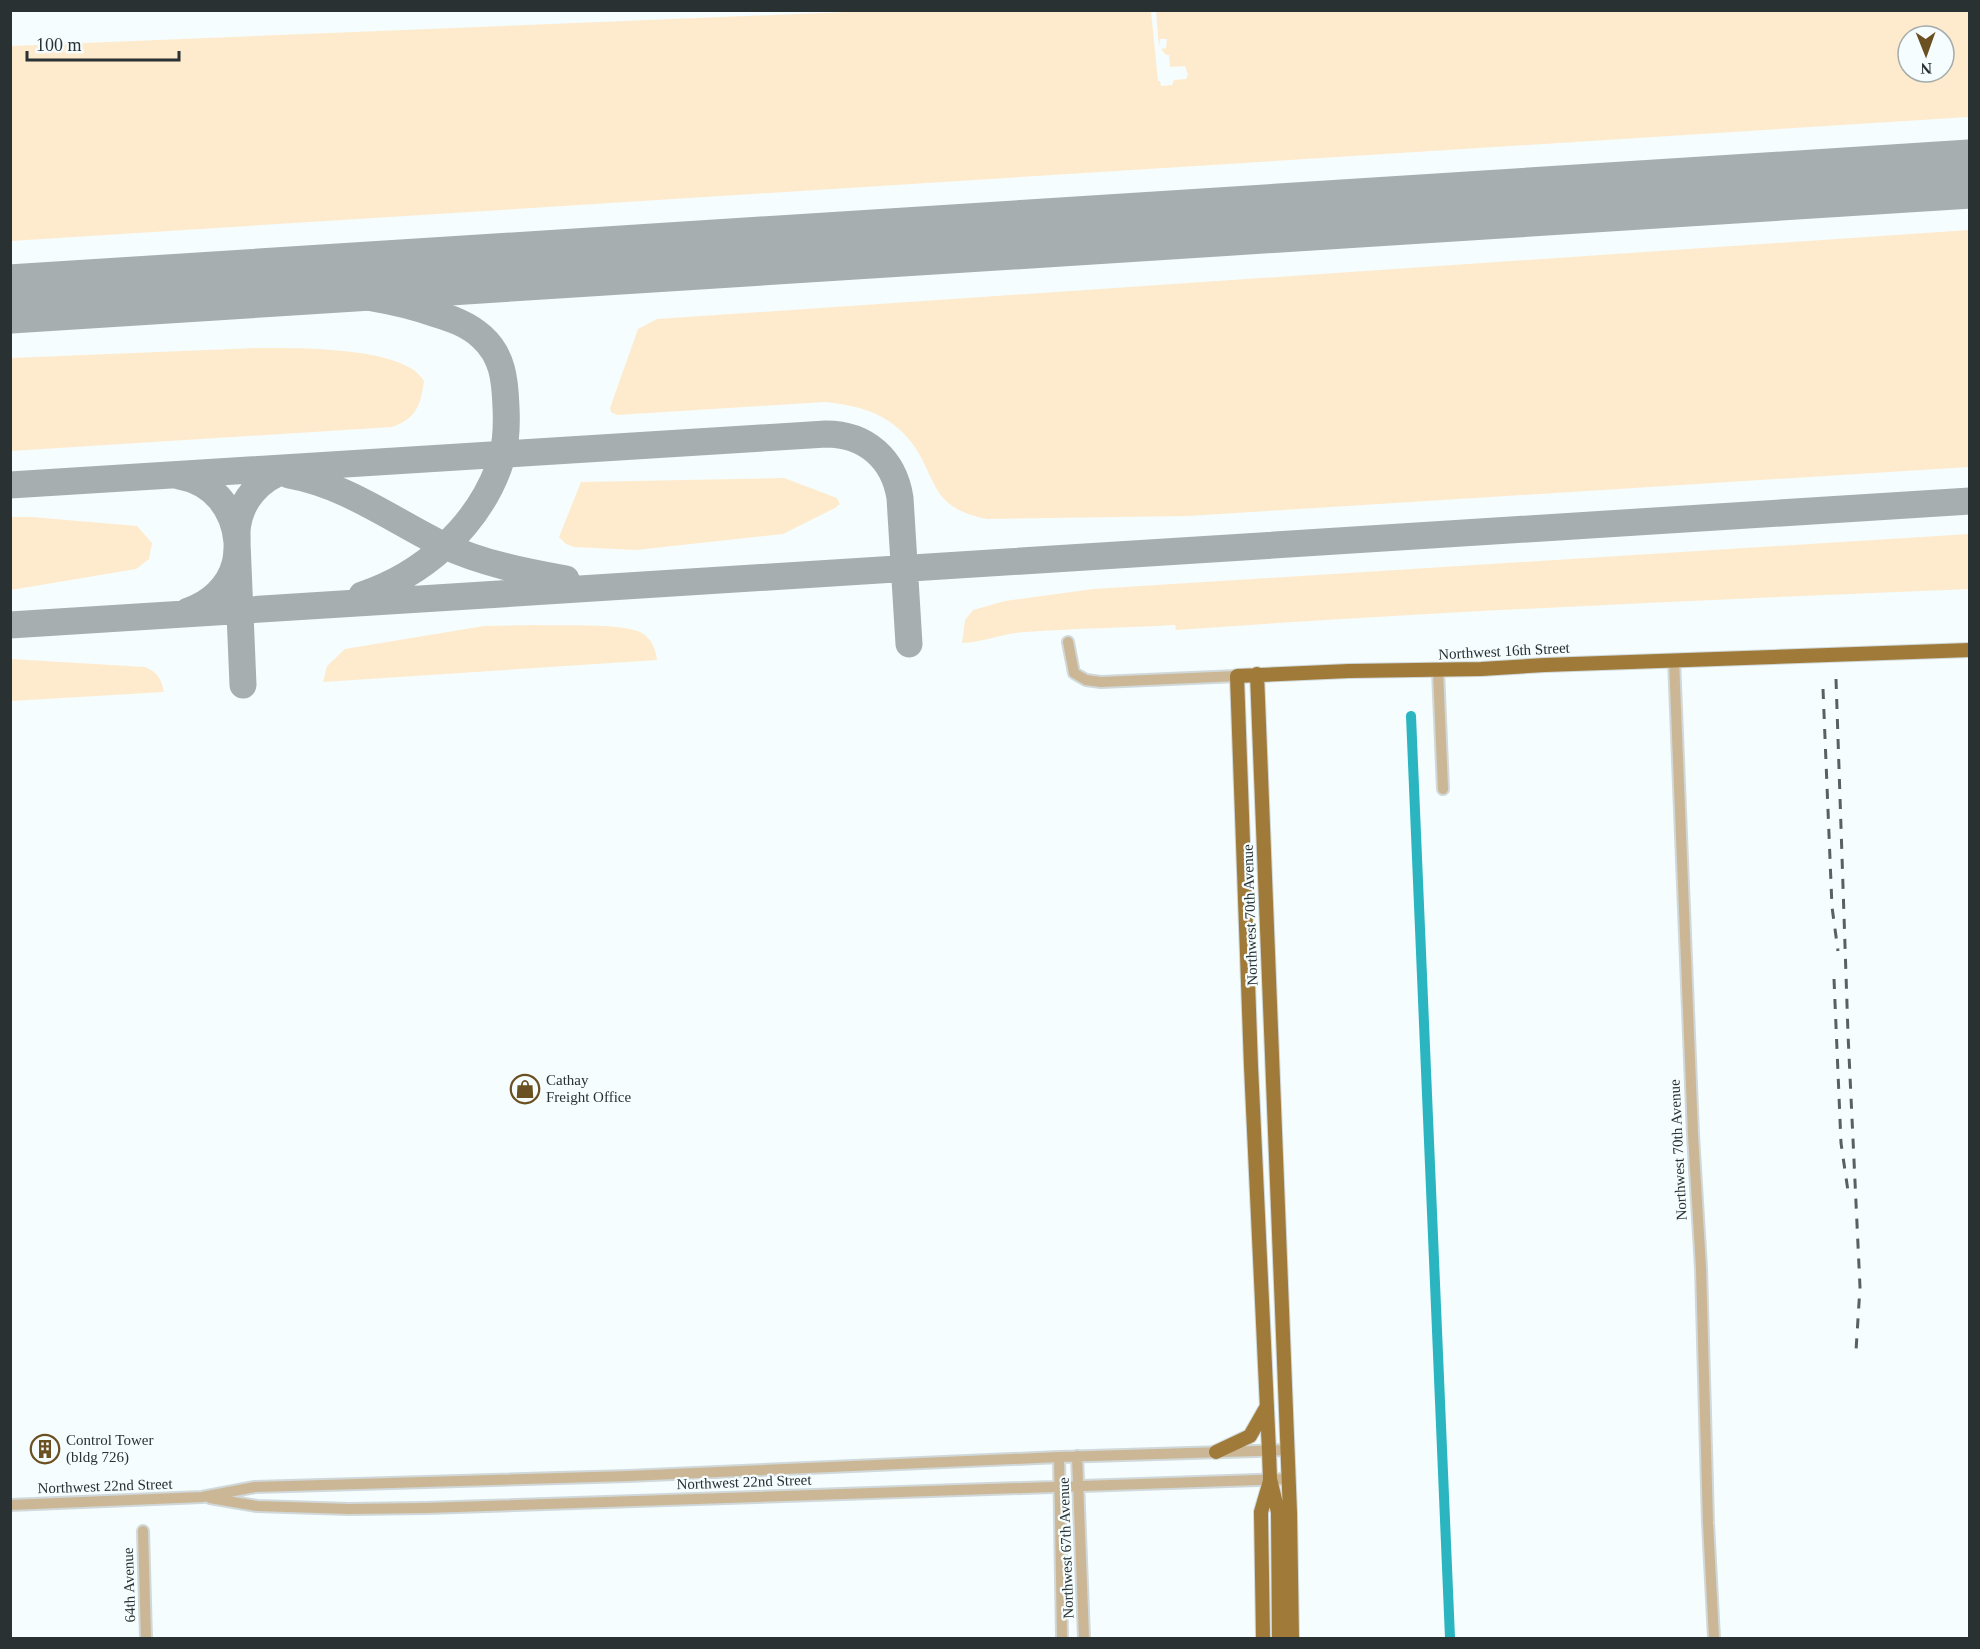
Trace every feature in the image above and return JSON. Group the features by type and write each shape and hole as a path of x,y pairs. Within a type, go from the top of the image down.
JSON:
{"main road":[{"name":"Northwest 16th Street","path":"1237,676 1349,671 1438,671 1970,650"},
{"name":"Northwest 70th Avenue","path":"1257,674 1287,1450 1292,1638"},
{"name":"Northwest 70th Avenue","path":"1237,676 1251,1066 1270,1479"},
{"path":"1216,1452 1250,1436 1267,1406"},
{"path":"1263,1638 1261,1512 1270,1479"},
{"path":"1270,1479 1278,1512 1279,1638"}],"street":[{"name":"Northwest 16th Street","path":"1068,642 1074,673 1086,680 1101,682 1237,676"},
{"name":"Northwest 70th Avenue","path":"1674,660 1693,1135 1701,1268 1708,1523 1714,1638"},
{"path":"1438,671 1443,789"},
{"name":"Northwest 22nd Street","path":"10,1505 202,1497 255,1487 617,1476 1077,1456 1287,1450"},
{"name":"Northwest 67th Avenue","path":"1077,1456 1084,1638"},
{"name":"Northwest 67th Avenue","path":"1059,1457 1062,1638"},
{"name":"Northwest 22nd Street","path":"202,1497 257,1506 349,1509 1288,1479"},
{"name":"64th Avenue","path":"143,1531 146,1638"}],"shaded area":[{"path":"871,11 1151,11 1158,81 1161,86 1172,85 1174,80 1186,79 1188,75 1185,66 1170,67 1169,55 1161,49 1166,48 1167,39 1160,39 1159,47 1156,11 1969,11 1969,117 11,241 11,46"},
{"path":"1969,230 1969,467 1188,516 987,519 967,514 943,498 907,437 889,421 859,408 824,402 617,415 611,412 610,408 638,329 657,319"},
{"path":"257,348 347,351 395,361 413,370 424,381 419,404 407,420 392,427 11,451 11,358"},
{"path":"784,478 837,498 840,504 783,534 636,550 574,547 566,544 559,537 581,482"},
{"path":"10,517 137,526 152,543 149,559 136,569 11,590"},
{"path":"1969,534 1969,589 1473,612 1176,630 1175,625 1063,630 1018,633 962,643 965,620 973,610 1005,601 1093,589"},
{"path":"484,626 610,626 637,631 650,641 657,660 323,682 327,666 345,649"},
{"path":"11,659 145,667 158,677 164,692 11,701"}],"waterway":[{"path":"1411,716 1450,1638"}],"taxiway":[{"path":"112,292 274,289 356,295 395,302 452,319 471,328 489,344 499,360 504,378 506,423 503,454 488,491 461,530 444,547 405,575 362,595"},
{"path":"10,485 826,434 840,435 854,439 876,451 892,472 897,484 900,498 909,644"},
{"path":"188,611 218,594 228,580 236,560 237,531 246,501 259,485 287,470"},
{"path":"289,475 310,480 349,495 443,545 473,557 566,579"},
{"path":"179,476 202,484 220,498 235,530 243,685"},
{"path":"10,625 1970,501"}],"runway":[{"path":"10,299 1970,174"}],"railway":[{"path":"1836,679 1848,1034 1860,1287 1856,1351"},
{"path":"1823,689 1832,907 1838,951"},
{"path":"1834,979 1841,1143 1849,1198"}],"place":[{"name":"Cathay Freight Office","path":"525,1089"},
{"name":"Control Tower (bldg 726)","path":"45,1449"}]}
